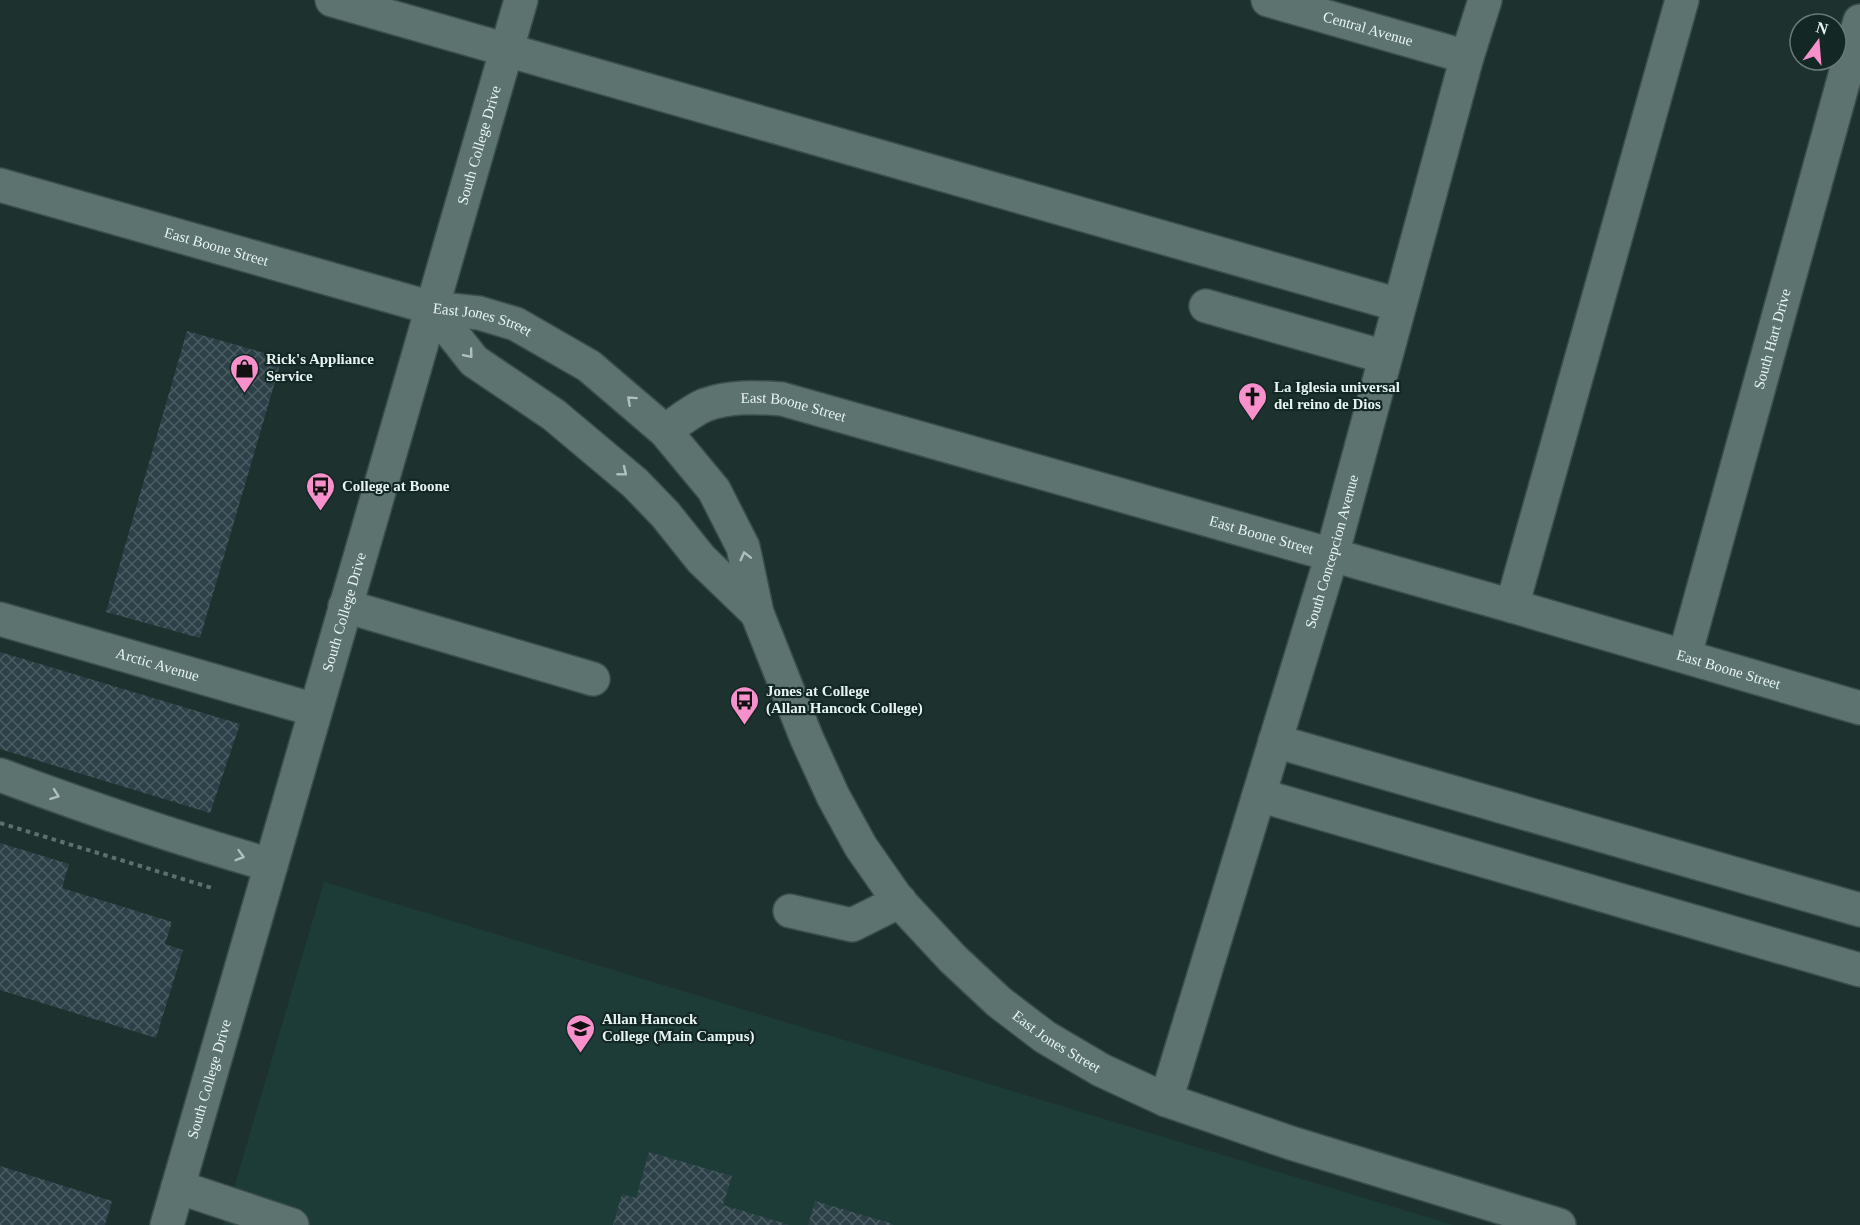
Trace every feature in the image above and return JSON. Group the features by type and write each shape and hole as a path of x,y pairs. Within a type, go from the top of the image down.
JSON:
{"street":[{"path":"332,0 1399,305"},
{"name":"South College Drive","path":"167,1225 521,0"},
{"name":"Central Avenue","path":"1268,0 1467,57"},
{"name":"South Concepcion Avenue","path":"1166,1100 1332,555 1467,57 1485,0"},
{"path":"1512,606 1682,0"},
{"name":"South Hart Drive","path":"1685,655 1860,21"},
{"name":"East Boone Street","path":"0,185 432,308"},
{"path":"1206,306 1385,357"},
{"name":"East Jones Street","path":"432,308 479,313 516,324 544,338 589,366 665,431 714,490 743,547 757,613 807,739 833,796 861,847 900,901 953,959 999,1002 1044,1037 1101,1070 1166,1100 1291,1143 1559,1225"},
{"name":"East Jones Street","path":"432,308 474,361 554,415 636,483 665,514 701,559 757,613"},
{"name":"East Boone Street","path":"665,431 705,405 731,399 782,399 1685,655 1860,708"},
{"path":"345,606 593,679"},
{"name":"Arctic Avenue","path":"0,619 315,710"},
{"path":"1275,741 1860,910"},
{"path":"0,775 210,848 271,865"},
{"path":"1259,795 1860,970"},
{"path":"790,911 852,925 900,901"},
{"path":"178,1187 292,1225"}],"path":[{"path":"0,823 212,888"}],"shaded area":[{"name":"Allan Hancock College (Main Campus)","path":"324,882 1453,1225 223,1225"}],"building":[{"path":"187,331 282,358 200,638 106,612"},
{"path":"0,652 240,724 210,813 0,749"},
{"path":"0,843 69,864 62,888 172,922 165,944 183,950 156,1038 0,990"},
{"path":"649,1152 732,1176 723,1205 790,1225 613,1225 622,1194 636,1198"},
{"path":"0,1166 112,1201 105,1225 0,1225"},
{"path":"815,1201 893,1224 893,1225 808,1225"}],"place":[{"name":"Rick's Appliance Service","path":"245,394"},
{"name":"La Iglesia universal del reino de Dios","path":"1253,422"},
{"name":"College at Boone","path":"321,512"},
{"name":"Jones at College (Allan Hancock College)","path":"745,726"},
{"name":"Allan Hancock College (Main Campus)","path":"581,1054"}]}
